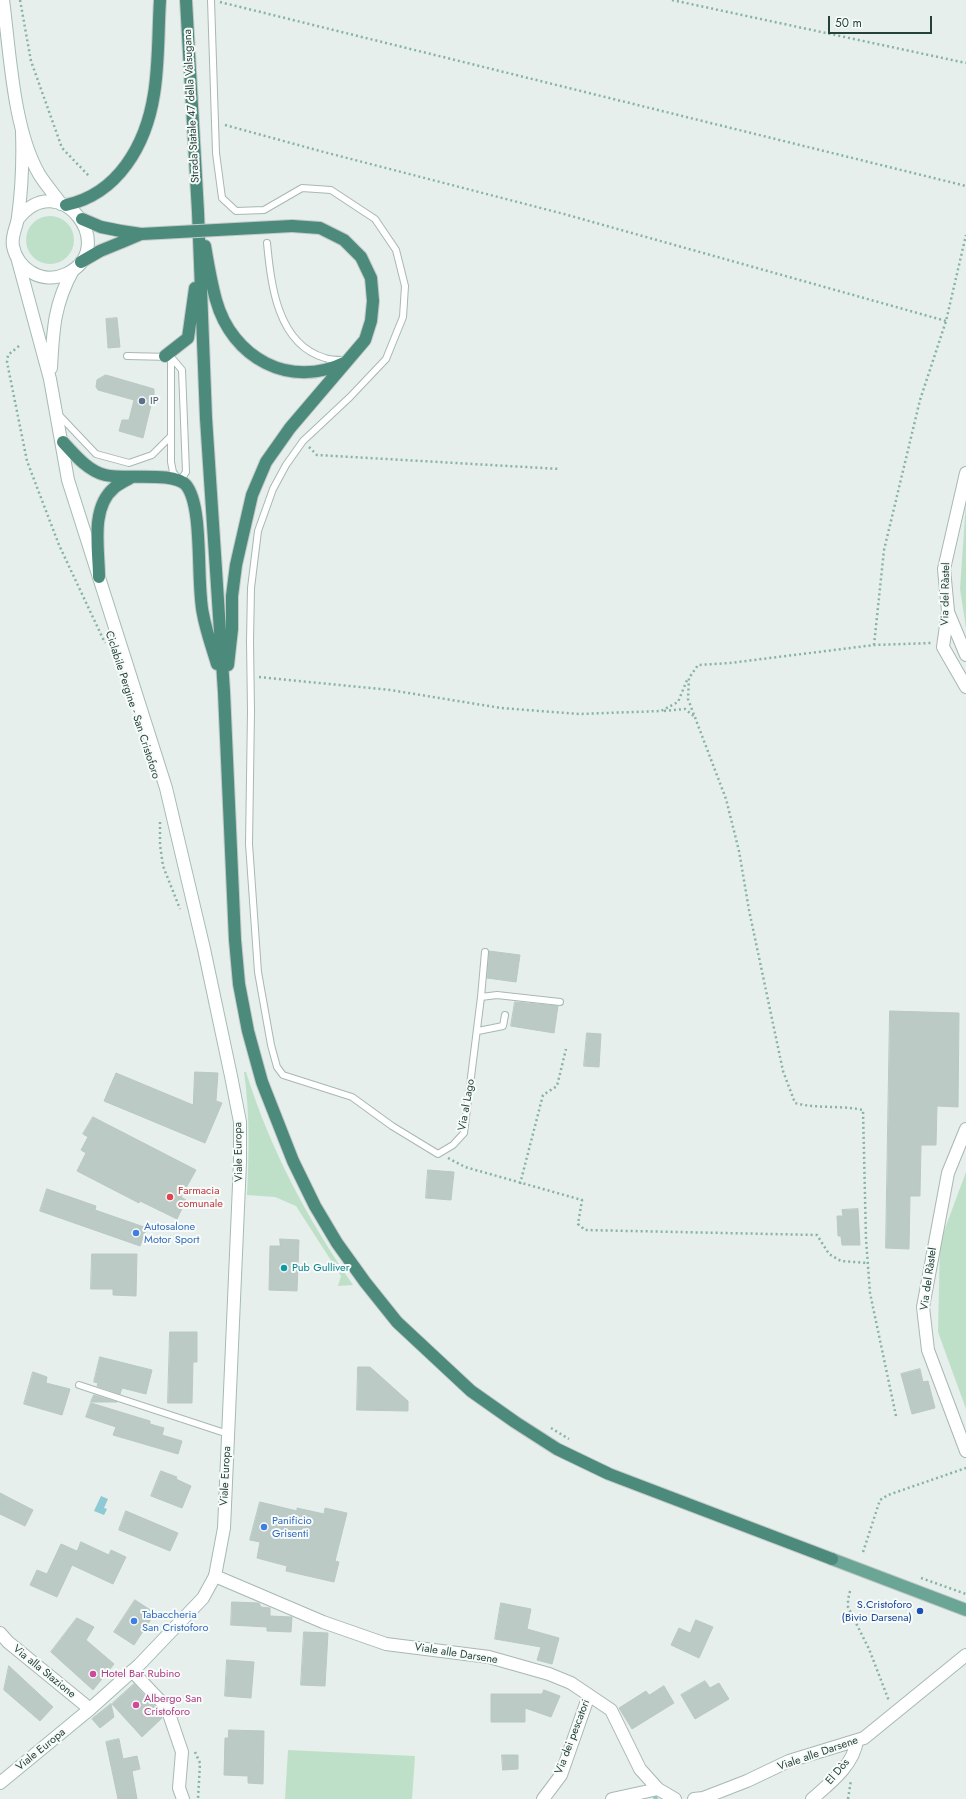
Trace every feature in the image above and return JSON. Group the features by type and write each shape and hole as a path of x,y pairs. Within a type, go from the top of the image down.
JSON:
{"highway":[{"path":"63,204 89,198 114,181 124,168 140,138 146,124 154,93 160,0"},
{"name":"Strada Statale 47 della Valsugana","path":"186,0 198,212"},
{"path":"198,212 206,418 224,692 235,940 239,984 248,1031 262,1082 293,1161 315,1206 337,1244 397,1322 471,1391 557,1449 609,1474 832,1559"},
{"path":"198,212 216,301 233,336 241,345 259,360 269,365 292,372 315,372 338,366 349,361"},
{"path":"82,219 121,236"},
{"path":"77,266 121,236 292,226 320,228 344,240 361,257 371,278 373,301 372,321 366,340 290,428 266,462 252,495 236,565 232,596 232,629 224,692"},
{"path":"168,357 188,338 199,256"},
{"path":"63,442 81,461 104,475 130,478 160,476 180,481 186,485 195,504 203,613 224,692"},
{"path":"99,577 100,510 105,498 113,488 130,478"}],"main road":[{"path":"3,0 17,106 22,132 23,180 18,219 12,238 50,379"},
{"path":"22,132 39,174 63,204"},
{"path":"18,219 34,206 47,202 63,204 72,209 82,219 86,228 88,245 59,300 53,320 50,379"},
{"path":"17,257 29,271 42,277 56,277 77,266"},
{"name":"Viale Europa","path":"0,1783 90,1709 132,1672 203,1598 215,1576 224,1528 240,1162 240,1122 231,1076 204,949 166,788 68,480 63,442 50,379"},
{"name":"Via del Ràstel","path":"943,647 948,611 944,569 966,473"},
{"path":"948,611 966,655"},
{"path":"943,647 966,687"},
{"name":"Via del Ràstel","path":"966,1129 948,1173 923,1307 928,1350 966,1451"},
{"path":"832,1559 966,1610"},
{"name":"Viale alle Darsene","path":"215,1576 323,1622 386,1644 489,1657 549,1674 571,1683 611,1710 640,1769 661,1794 675,1799"},
{"name":"Via alla Stazione","path":"0,1633 8,1642 90,1709"},
{"name":"Viale alle Darsene","path":"694,1799 703,1798 747,1781 789,1761 864,1738 966,1655"},
{"path":"132,1672 167,1708 182,1752 179,1788 183,1799"},
{"name":"Via dei pescatori","path":"543,1799 561,1774 589,1695"},
{"name":"El Dòs","path":"812,1799 838,1775 855,1751 857,1741"},
{"path":"612,1799 661,1794"}],"lane":[{"path":"213,0 216,153 222,198 236,211 264,210 302,188 331,190 375,219 396,250 405,286 403,317 386,358 350,397 303,442 286,465 273,489 258,531 251,588 249,844 258,972 271,1046 277,1068 283,1075 352,1097 398,1129 438,1154"},
{"path":"267,242 275,300 287,329 306,349 325,358 349,361"},
{"path":"127,356 168,357 182,370 186,472 180,481 173,472 171,462 168,357"},
{"path":"56,412 96,454 129,464 152,455 170,437"},
{"name":"Via al Lago","path":"438,1154 453,1145 464,1134 478,1031 485,952"},
{"path":"481,997 497,995 560,1002"},
{"path":"478,1031 503,1026 505,1015"},
{"path":"79,1385 228,1434"}],"path":[{"path":"20,0 31,61 62,148 89,176"},
{"path":"213,0 966,186"},
{"path":"672,0 966,63"},
{"path":"215,122 320,152 564,214 946,321"},
{"path":"874,645 884,550 920,400 946,321 966,235"},
{"name":"Ciclabile Pergine - San Cristoforo","path":"19,346 8,355 7,362 27,461 59,545 107,650"},
{"path":"303,442 317,455 560,469"},
{"path":"661,711 678,702 688,678 698,665 730,663 874,645 940,642 943,647"},
{"path":"250,676 390,690 501,708 579,714 686,709 696,718"},
{"path":"688,678 688,700 726,799 739,851 749,910 783,1071 795,1103 809,1107 850,1107 863,1110 870,1293 896,1416"},
{"path":"160,818 160,845 163,866 173,888 182,916"},
{"path":"520,1184 543,1095 557,1086 566,1049"},
{"path":"438,1154 465,1167 520,1184 582,1200 578,1224 586,1230 817,1235 829,1254 841,1261 868,1263"},
{"path":"548,1426 574,1442"},
{"path":"863,1552 880,1500 888,1495 966,1468"},
{"path":"914,1575 966,1594"},
{"path":"850,1591 848,1607 869,1650 894,1714"}],"green space":[{"path":"50,216 59,218 67,223 72,231 74,240 72,249 67,257 59,262 50,264 41,262 33,257 28,249 26,240 28,231 33,223 41,218"},
{"path":"966,501 966,628 960,589"},
{"path":"244,1072 246,1072 266,1128 291,1182 320,1234 353,1285 338,1286 341,1276 296,1206 275,1197 247,1195 248,1134"},
{"path":"966,1172 966,1409 938,1332 940,1242"},
{"path":"288,1750 415,1756 412,1799 285,1799"}],"water":[{"path":"101,1496 108,1499 104,1508 107,1509 104,1515 94,1511"}],"building":[{"path":"117,318 120,347 108,348 106,319"},
{"path":"106,375 154,389 154,400 151,405 143,438 119,431 122,420 129,420 134,400 98,390 96,387 97,380"},
{"path":"489,951 520,955 516,982 487,978"},
{"path":"515,1002 558,1006 554,1033 511,1026"},
{"path":"890,1011 959,1013 958,1107 937,1106 936,1145 921,1145 920,1196 910,1196 909,1249 886,1248"},
{"path":"587,1033 601,1034 599,1067 584,1066"},
{"path":"195,1072 218,1073 216,1101 222,1103 205,1143 104,1101 116,1073 193,1105"},
{"path":"93,1117 196,1170 181,1197 186,1200 177,1219 140,1201 139,1203 77,1171 86,1153 81,1150 88,1137 83,1134"},
{"path":"428,1170 454,1172 451,1200 426,1198"},
{"path":"47,1189 96,1206 95,1210 147,1228 140,1246 40,1211"},
{"path":"858,1209 860,1245 842,1245 841,1236 838,1236 837,1216 843,1216 842,1210"},
{"name":"Pub Gulliver","path":"280,1239 299,1240 297,1291 269,1290 270,1246 280,1246"},
{"path":"92,1254 137,1254 136,1296 113,1295 113,1289 91,1289"},
{"path":"170,1332 197,1332 197,1362 193,1362 192,1403 168,1403"},
{"path":"100,1357 152,1370 146,1394 122,1388 120,1394 97,1386 98,1383 94,1382"},
{"path":"358,1367 370,1367 408,1401 408,1411 357,1410"},
{"path":"920,1369 923,1382 928,1381 935,1408 912,1414 901,1374"},
{"path":"33,1372 47,1377 46,1383 70,1389 62,1415 24,1404"},
{"path":"94,1395 117,1402 91,1402"},
{"path":"91,1403 150,1421 150,1424 164,1428 162,1435 182,1441 178,1454 113,1435 116,1427 86,1417"},
{"path":"161,1471 177,1477 176,1479 191,1486 182,1508 151,1496"},
{"path":"0,1493 33,1510 25,1526 0,1514"},
{"path":"260,1502 297,1511 297,1508 324,1514 325,1508 347,1513 335,1561 339,1562 334,1582 286,1571 287,1566 257,1558 260,1542 250,1540"},
{"path":"126,1511 178,1533 170,1551 119,1530"},
{"path":"81,1542 109,1555 111,1550 126,1557 113,1584 72,1565 57,1597 30,1585 37,1570 47,1574 61,1544 77,1551"},
{"path":"135,1600 155,1613 134,1645 114,1632"},
{"path":"232,1602 259,1603 261,1607 270,1608 270,1616 292,1617 291,1632 267,1631 267,1627 231,1625"},
{"path":"501,1603 531,1609 527,1629 559,1638 552,1664 537,1660 541,1647 495,1639"},
{"path":"77,1618 94,1627 86,1640 114,1664 93,1690 51,1652"},
{"path":"696,1620 713,1627 699,1658 671,1645 679,1628 690,1633"},
{"path":"304,1632 328,1633 325,1686 301,1685"},
{"path":"227,1660 254,1662 251,1698 225,1696"},
{"path":"9,1666 53,1707 40,1721 4,1690"},
{"path":"705,1681 710,1688 719,1683 729,1699 695,1719 681,1695"},
{"path":"134,1684 160,1712 162,1718 142,1737 112,1704"},
{"path":"664,1686 674,1703 632,1729 619,1708 646,1691 649,1695"},
{"path":"544,1690 560,1696 551,1717 525,1708 525,1722 491,1722 491,1694 542,1694"},
{"path":"111,1704 114,1717 100,1728 92,1719"},
{"path":"229,1730 264,1731 263,1784 248,1783 248,1776 224,1775 225,1738 228,1738"},
{"path":"119,1739 123,1759 137,1756 140,1769 132,1771 137,1799 118,1799 106,1742"},
{"path":"502,1755 518,1755 518,1769 503,1770"}],"waterway":[{"path":"652,1791 656,1799"}],"place":[{"name":"IP","path":"142,401"},
{"name":"Farmacia comunale","path":"170,1197"},
{"name":"Autosalone Motor Sport","path":"136,1233"},
{"name":"Pub Gulliver","path":"284,1268"},
{"name":"Panificio Grisenti","path":"264,1527"},
{"name":"S.Cristoforo (Bivio Darsena)","path":"920,1611"},
{"name":"Tabaccheria San Cristoforo","path":"134,1621"},
{"name":"Hotel Bar Rubino","path":"93,1674"},
{"name":"Albergo San Cristoforo","path":"136,1705"}]}
